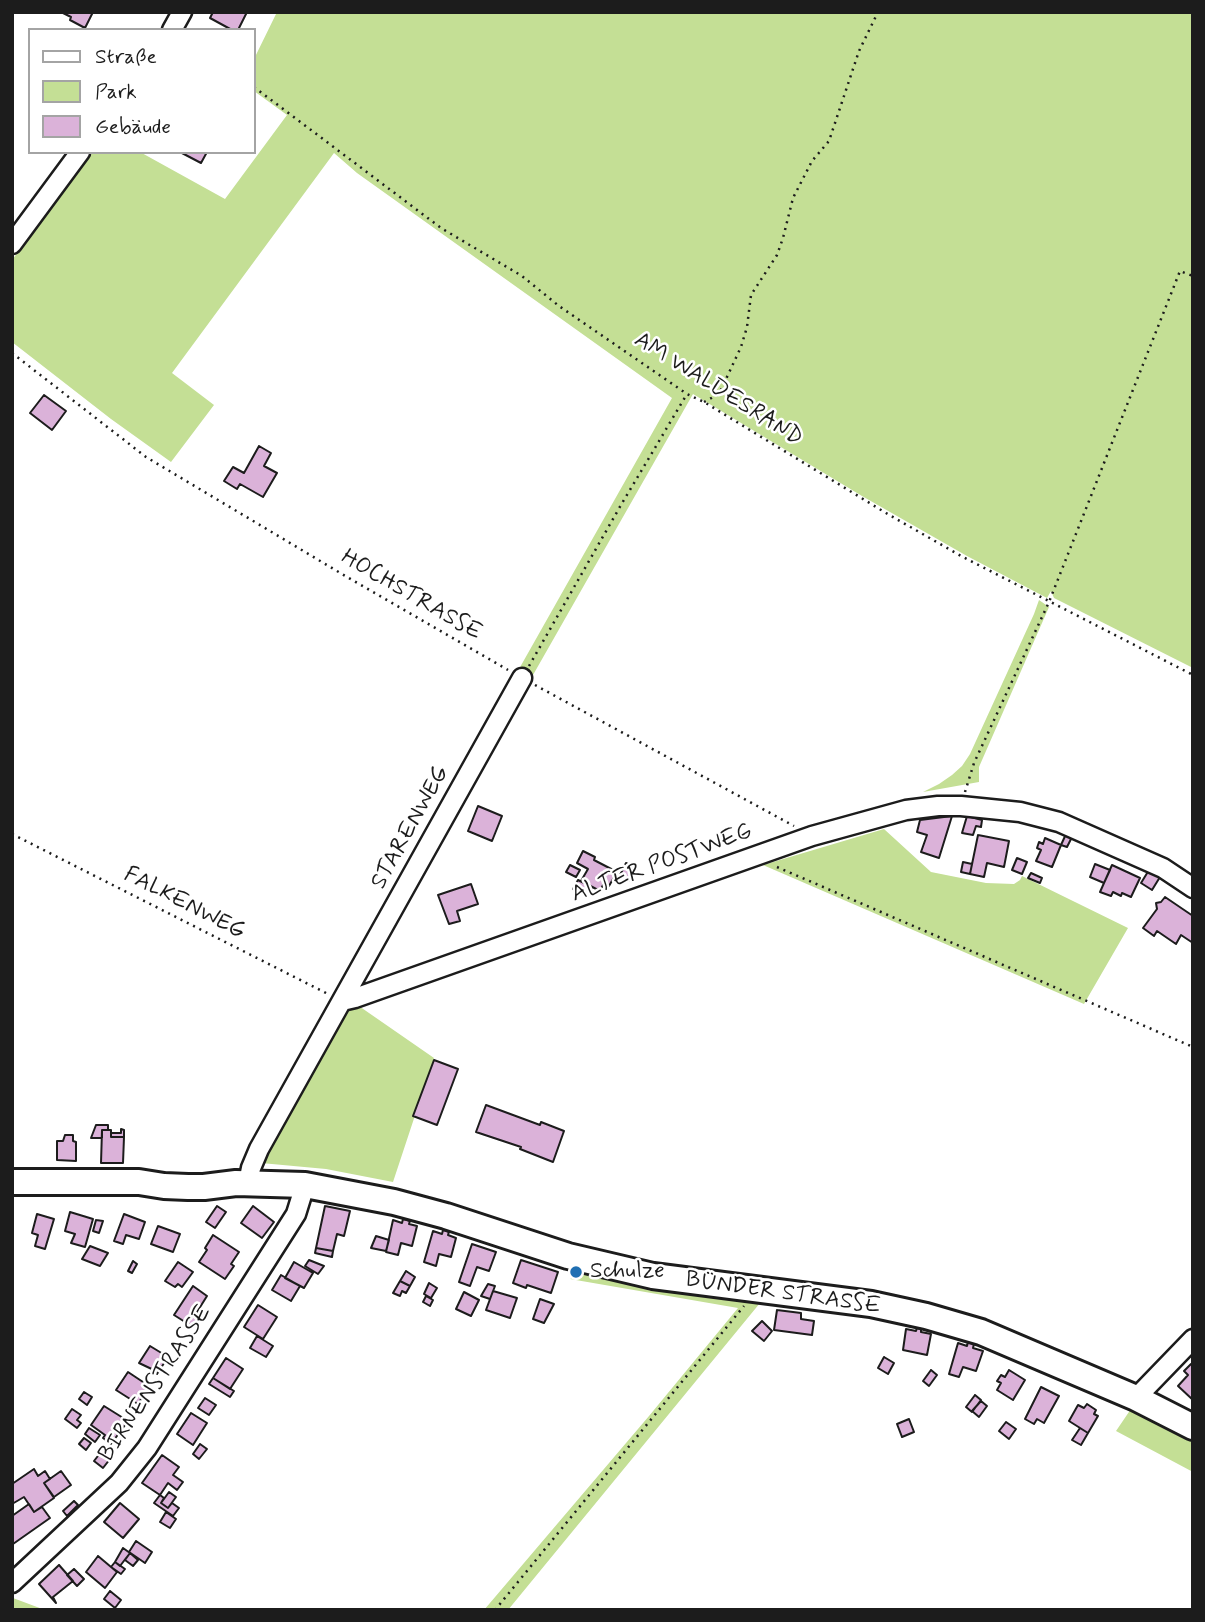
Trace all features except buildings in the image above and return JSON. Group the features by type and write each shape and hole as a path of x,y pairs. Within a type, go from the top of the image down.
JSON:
{"main road":[{"name":"BÜNDER STRASSE","path":"12,1182 139,1182 165,1175 195,1175 242,1183 305,1185 394,1202 568,1256 653,1276 871,1304 926,1316 981,1332 1136,1398 1193,1427"}],"street":[{"path":"173,28 182,12"},
{"path":"12,244 79,154"},
{"name":"STARENWEG","path":"342,1001 522,678"},
{"name":"ALTER POSTWEG","path":"342,1001 812,836 906,810 961,806 1020,812 1059,822 1163,868 1193,888"},
{"path":"242,1183 342,1001"},
{"name":"BIRNENSTRASSE","path":"12,1583 119,1483 147,1448 296,1214 305,1185"},
{"path":"1136,1398 1193,1339"}],"path":[{"path":"704,402 719,394 741,347 747,327 751,295 777,255 793,198 812,161 829,141 859,51 878,12"},
{"name":"AM WALDESRAND","path":"256,90 440,228 522,276 559,306 687,394 961,556 1193,675"},
{"path":"961,806 974,763 1049,602 1180,271 1193,276"},
{"name":"HOCHSTRASSE","path":"12,353 146,457 522,678 812,836"},
{"path":"522,678 687,394"},
{"name":"FALKENWEG","path":"12,834 342,1001"},
{"path":"754,857 1193,1047"},
{"path":"495,1610 758,1290"}],"green space":[{"path":"277,12 1193,12 1193,668 1054,598 1051,591 1047,598 967,556 693,394 533,675 519,669 672,398 357,173 334,153 172,373 214,405 171,462 12,342 12,260 92,154 144,154 225,199 287,115 256,92 256,55"},
{"path":"1039,600 1049,607 979,767 979,782 923,792 952,775 970,754"},
{"path":"884,829 931,872 986,883 1014,884 1022,876 1128,928 1084,1004 763,865"},
{"path":"356,1004 434,1058 393,1182 326,1169 261,1163 346,1009"},
{"path":"581,1273 760,1303 508,1610 484,1610 738,1308 570,1279"},
{"path":"1133,1406 1193,1441 1193,1472 1116,1431"},
{"path":"13,1598 45,1610 12,1610"}],"place":[{"name":"Schulze","path":"576,1272"}]}
